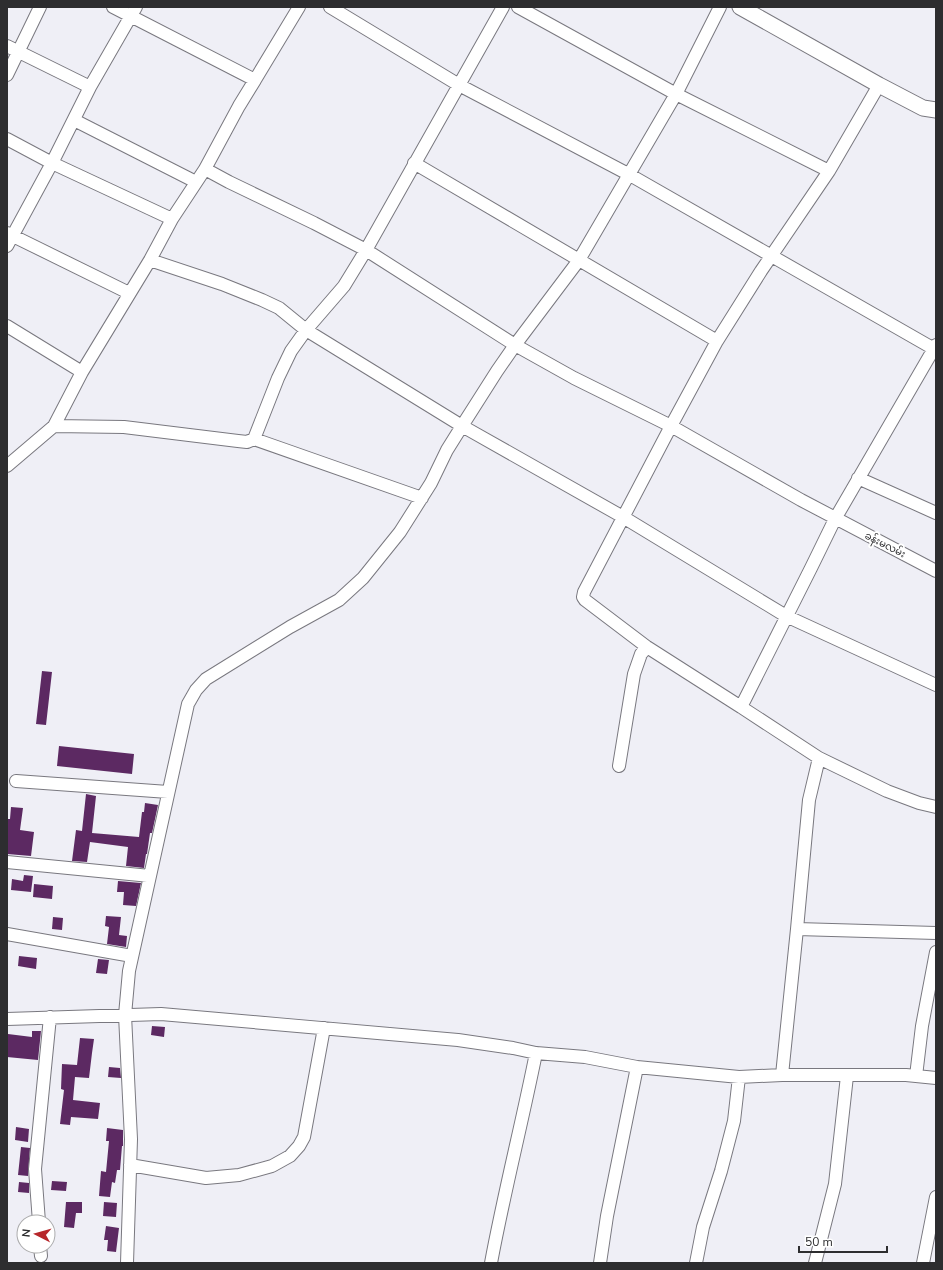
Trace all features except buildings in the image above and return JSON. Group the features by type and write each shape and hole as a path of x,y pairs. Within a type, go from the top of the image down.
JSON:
{"main road":[{"path":"740,7 879,86 932,111"}],"street":[{"path":"7,75 40,7"},
{"path":"113,7 133,12 255,80"},
{"path":"7,466 54,426 82,372 150,260 172,219 205,169 239,106 299,7"},
{"path":"330,7 459,85 630,175 935,348 835,519 741,707"},
{"path":"254,439 278,378 291,351 306,330 344,286 366,250 503,7"},
{"path":"518,7 676,94 829,171"},
{"path":"127,1263 131,1139 125,1015 129,970 188,704 196,690 206,679 290,627 339,600 363,578 400,532 422,498 462,426 515,345 579,260 676,94 720,7"},
{"path":"129,293 9,238 52,163 90,87 133,12"},
{"path":"7,46 90,87"},
{"path":"879,86 829,171 772,255 717,341 623,517 583,596 586,600 647,647 818,758 887,792 936,807"},
{"path":"74,120 196,182"},
{"path":"7,139 52,163 172,219"},
{"path":"414,163 717,341"},
{"name":"ခန်းမလမ်း","path":"205,169 366,250 515,345 574,378 671,426 835,519 936,571"},
{"path":"150,260 222,284 279,308 306,330 462,426 623,517 786,616 936,685"},
{"path":"7,326 82,372"},
{"path":"54,426 124,427 247,442 254,439 422,498"},
{"path":"858,478 935,508"},
{"path":"619,766 634,674 641,654 647,647"},
{"path":"782,1075 809,800 818,758"},
{"path":"16,780 168,792"},
{"path":"7,862 150,876"},
{"path":"797,929 936,933"},
{"path":"7,934 132,956"},
{"path":"916,1076 922,1026 936,952"},
{"path":"7,1019 161,1014 458,1040 536,1053 585,1057 637,1067 739,1077 782,1075 916,1076 936,1078"},
{"path":"39,1214 36,1169 50,1017"},
{"path":"130,1165 206,1178 239,1175 272,1166 290,1156 299,1146 304,1137 324,1028"},
{"path":"491,1263 536,1053"},
{"path":"600,1263 607,1216 637,1067"},
{"path":"815,1263 835,1184 847,1076"},
{"path":"696,1263 703,1227 721,1171 734,1121 739,1077"},
{"path":"923,1263 936,1197"}]}
